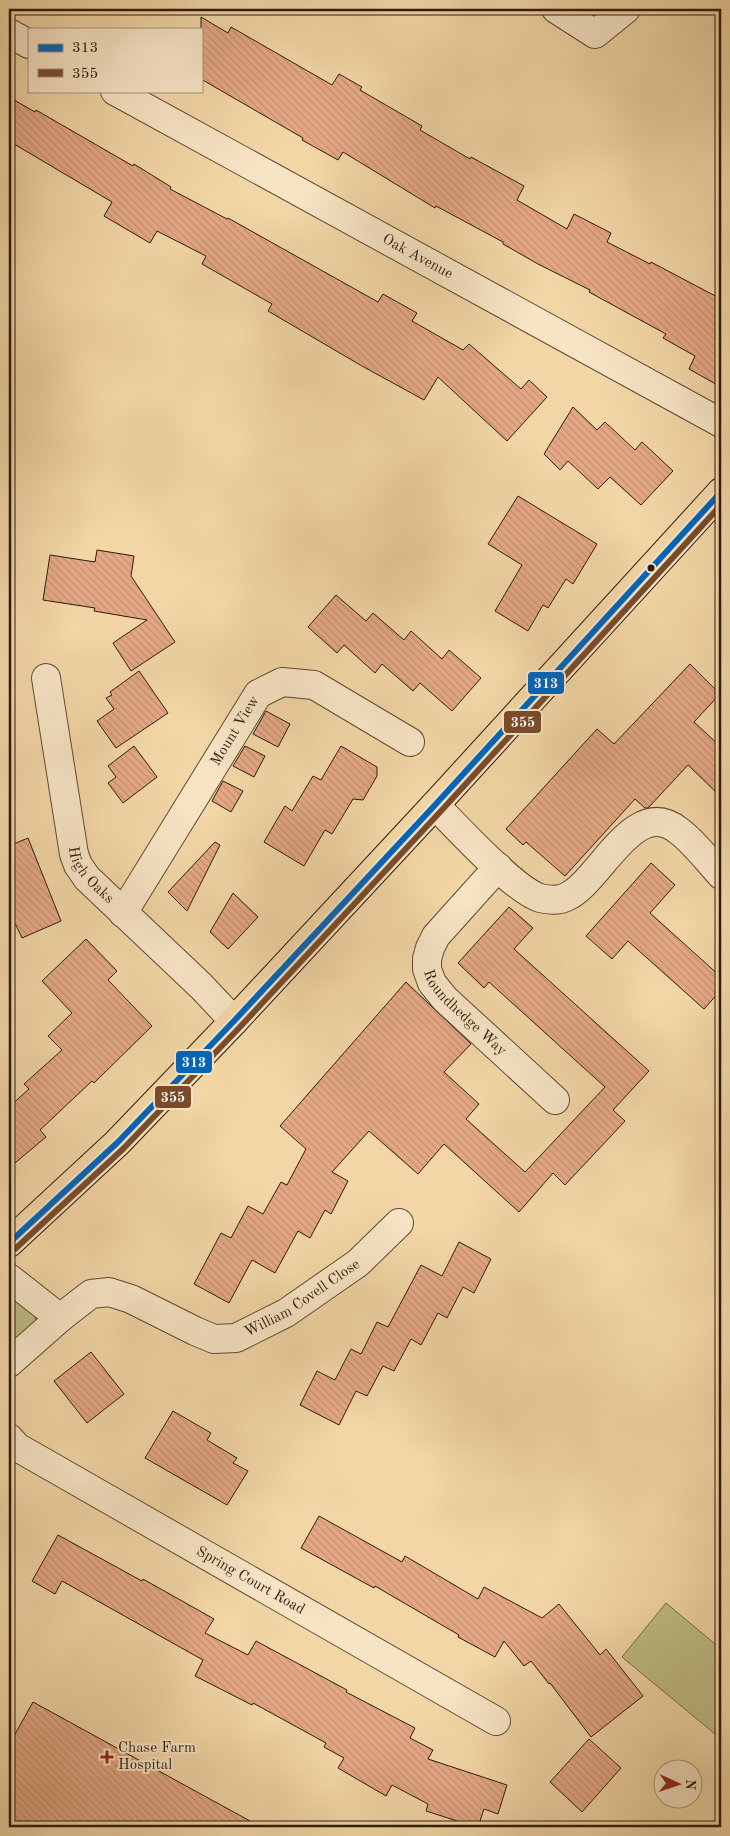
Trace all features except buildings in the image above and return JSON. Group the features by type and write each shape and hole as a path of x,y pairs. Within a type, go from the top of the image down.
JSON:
{"main road":[{"path":"9,1243 117,1143 234,1021 721,492"}],"street":[{"path":"556,9 596,34 626,9"},
{"path":"9,33 28,43"},
{"name":"Oak Avenue","path":"117,92 721,423"},
{"name":"High Oaks","path":"46,678 74,854 78,865 87,878 234,1021"},
{"name":"Mount View","path":"123,913 258,694 282,682 314,685 410,742"},
{"path":"434,805 498,867 528,893 540,898 553,900 566,898 580,888 626,836 641,826 652,822 663,823 678,830 721,875"},
{"name":"Roundhedge Way","path":"498,867 436,936 427,958 427,969 432,983 445,999 555,1100"},
{"name":"William Covell Close","path":"9,1363 60,1318 91,1294 109,1292 131,1299 214,1339 236,1338 286,1313 358,1263 399,1223"},
{"path":"9,1278 60,1318"},
{"name":"Spring Court Road","path":"9,1438 17,1447 496,1721"}],"shaded area":[{"path":"9,1293 34,1312 36,1322 9,1351"},
{"path":"666,1603 721,1649 721,1739 622,1657"}],"transit line":[{"name":"313","path":"9,1243 117,1143 234,1021 435,805 721,492"},
{"name":"355","path":"15,1249 123,1149 240,1027 721,505"}],"place":[{"name":"Chase Farm Hospital","path":"107,1757"}]}
